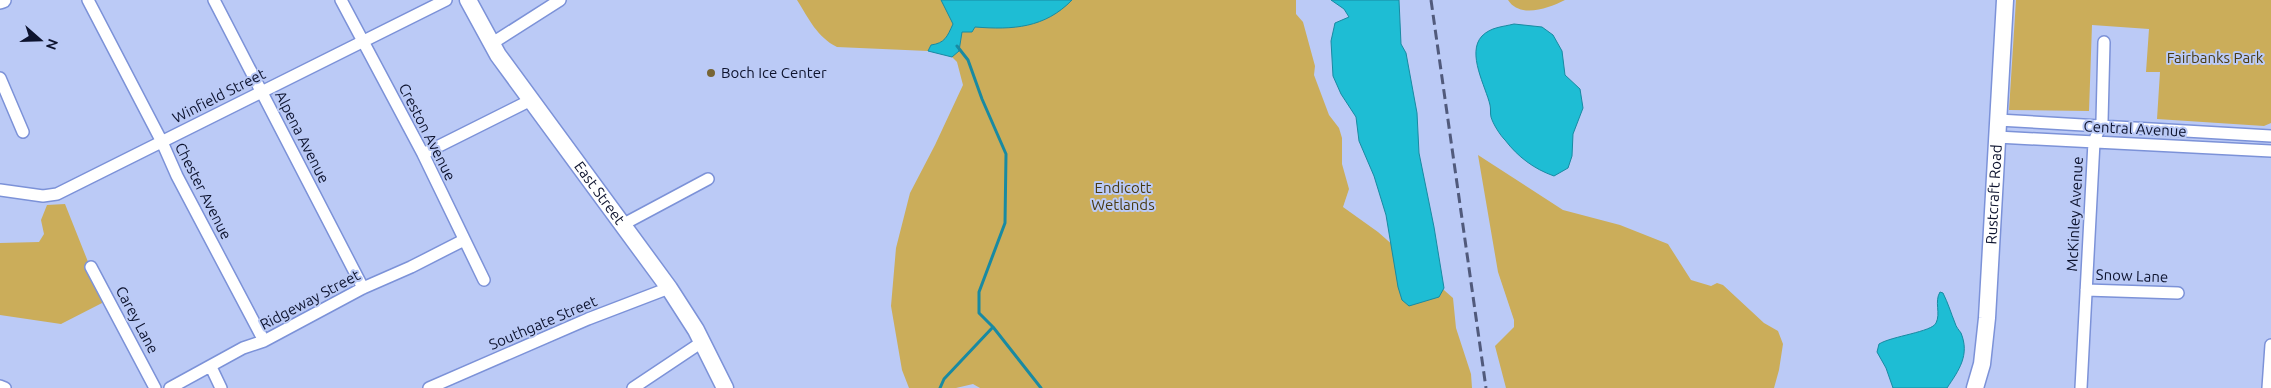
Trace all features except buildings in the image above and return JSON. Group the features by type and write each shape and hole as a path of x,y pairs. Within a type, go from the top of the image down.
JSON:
{"main road":[{"name":"East Street","path":"468,0 490,44 669,288 702,342 725,388"},
{"name":"Rustcraft Road","path":"1976,388 1985,347 2005,0"}],"street":[{"name":"Chester Avenue","path":"88,0 162,142 177,176 264,341"},
{"name":"Alpena Avenue","path":"214,0 363,288"},
{"name":"Creston Avenue","path":"341,0 423,154 484,280"},
{"name":"Winfield Street","path":"0,190 43,196 57,194 446,0"},
{"path":"490,44 560,0"},
{"name":"McKinley Avenue","path":"2081,388 2094,142 2102,122 2104,42"},
{"path":"0,78 23,132"},
{"path":"423,154 531,100"},
{"name":"Central Avenue","path":"1998,120 2271,136"},
{"name":"Central Avenue","path":"1997,138 2271,151"},
{"path":"622,225 708,179"},
{"name":"Ridgeway Street","path":"170,388 243,348 264,341 363,288 411,267 464,240"},
{"name":"Carey Lane","path":"91,267 155,388"},
{"name":"Southgate Street","path":"429,388 588,320 669,288"},
{"name":"Snow Lane","path":"2086,290 2178,293"},
{"path":"633,388 702,342"},
{"path":"2268,388 2271,345"},
{"path":"211,367 221,388"},
{"path":"0,386 5,388"}],"green space":[{"name":"Endicott Wetlands","path":"797,0 1296,0 1296,14 1303,22 1315,66 1314,75 1329,115 1339,128 1342,138 1342,164 1349,189 1343,207 1378,232 1453,298 1456,328 1471,374 1472,388 980,388 973,384 956,388 909,388 902,370 891,306 896,248 910,193 963,85 957,62 939,44 931,45 928,51 837,47 819,33"},
{"path":"1508,0 1565,0 1543,9 1527,10 1513,6"},
{"name":"Fairbanks Park","path":"2016,0 2271,0 2271,123 2264,126 2157,119 2160,72 2146,72 2149,29 2092,25 2089,111 2009,110"},
{"path":"1478,155 1563,210 1620,225 1668,244 1691,280 1711,286 1717,283 1723,285 1764,323 1778,331 1783,344 1774,388 1506,388 1495,346 1514,327 1514,320 1498,272"},
{"path":"65,204 104,302 61,324 0,315 0,243 39,242 44,234 41,220 47,205"}],"shaded area":[{"path":"941,0 1072,0 1062,9 1039,22 1015,27 975,27 972,32 962,32 959,51 952,57 928,51 931,45 940,43 945,39 953,24"},
{"path":"1331,0 1399,0 1401,44 1406,53 1417,113 1419,153 1444,288 1439,297 1409,306 1402,300 1398,287 1386,215 1374,176 1359,141 1356,117 1341,94 1333,76 1331,41 1335,23 1349,17 1344,9"},
{"path":"1514,24 1542,27 1553,35 1562,51 1565,75 1580,89 1583,108 1573,134 1572,156 1568,168 1554,176 1527,162 1515,152 1499,132 1493,123 1490,105 1478,70 1476,51 1482,36 1493,29"},
{"path":"1940,292 1943,293 1955,324 1961,333 1964,348 1962,362 1947,388 1893,388 1886,368 1877,352 1879,344 1933,326 1938,315 1938,296"}],"waterway":[{"path":"957,46 968,60 982,99 1006,154 1005,223 979,292 979,313 993,327"},
{"path":"940,388 944,379 993,327 1041,388"}],"railway":[{"path":"1431,0 1486,388"}],"place":[{"name":"Boch Ice Center","path":"711,73"}]}
